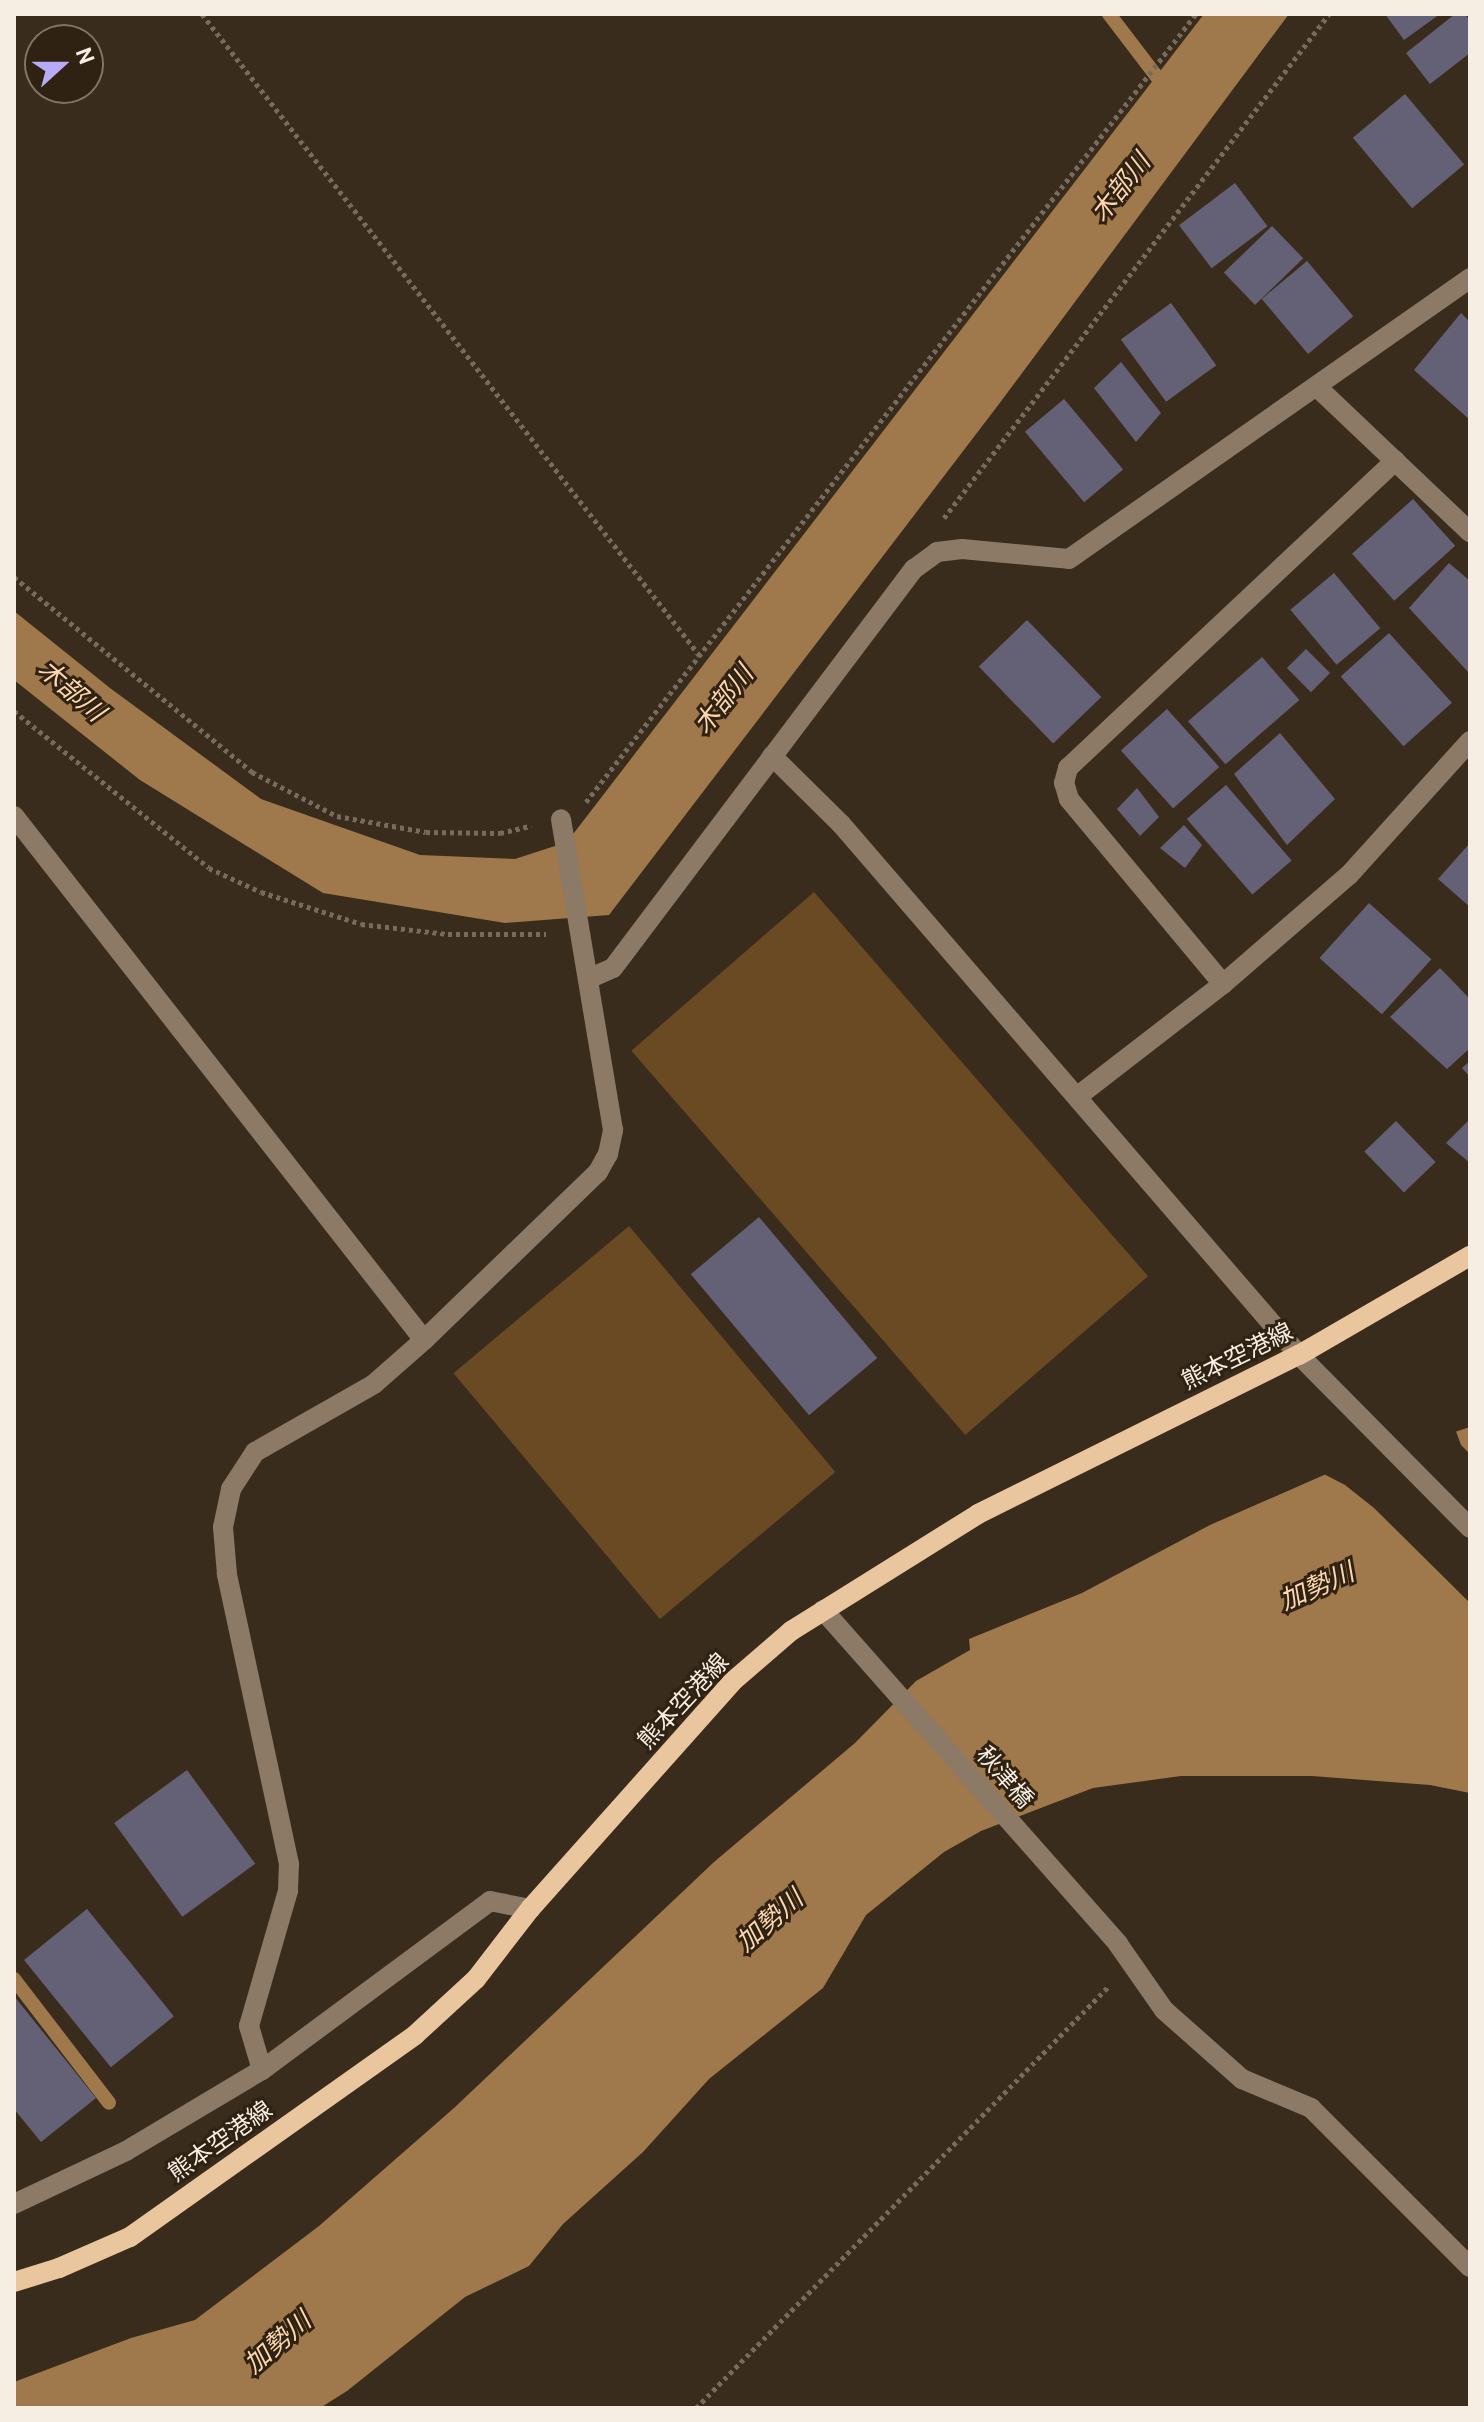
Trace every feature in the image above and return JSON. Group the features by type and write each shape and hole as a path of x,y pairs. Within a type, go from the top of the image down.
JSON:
{"main road":[{"name":"熊本空港線","path":"14,2282 59,2268 130,2237 415,2035 476,1979 530,1909 732,1682 791,1631 978,1514 1299,1355 1470,1256"}],"street":[{"path":"588,979 613,968 914,569 937,552 962,549 1069,559 1470,278"},
{"path":"1317,387 1470,532"},
{"path":"1223,984 1069,799 1064,783 1068,768 1395,461"},
{"path":"1078,1096 1223,984 1349,875 1468,746"},
{"path":"772,756 841,824 1299,1355 1470,1528"},
{"path":"14,816 424,1340"},
{"path":"262,2070 249,2026 288,1891 289,1864 227,1574 223,1527 231,1489 255,1452 374,1384 424,1340 598,1172 608,1154 613,1130 562,823"},
{"name":"秋津橋","path":"823,1610 1118,1944 1164,2010 1242,2079 1311,2108 1470,2267"},
{"path":"14,2204 126,2151 262,2070 490,1901 530,1909"}],"path":[{"path":"202,14 700,656"},
{"path":"14,577 252,772 337,816 426,832 500,833 562,823 593,797 1196,14"},
{"path":"937,552 945,513 1329,14"},
{"path":"14,711 209,868 261,892 361,924 448,934 579,933"},
{"path":"696,2408 1131,1963"}],"shaded area":[{"path":"814,892 1148,1276 965,1435 631,1051"},
{"path":"629,1226 835,1472 660,1619 454,1373"}],"water":[{"name":"木部川","path":"1204,14 1289,14 999,404 609,915 505,923 323,893 140,780 14,680 14,611 110,688 261,799 420,855 515,859 567,842"},
{"name":"加勢川","path":"1470,1427 1470,1793 1430,1785 1312,1776 1181,1776 1093,1788 981,1831 944,1852 866,1915 823,1988 709,2079 643,2152 563,2224 529,2266 465,2297 347,2391 320,2408 14,2408 14,2382 131,2338 195,2320 319,2226 454,2108 714,1862 855,1743 916,1681 970,1650 969,1639 1082,1593 1210,1525 1324,1475"}],"pier":[{"path":"1455,1429 1461,1445 1470,1454 1470,1603 1374,1508 1345,1485 1320,1472"}],"building":[{"path":"1385,14 1440,14 1404,40"},
{"path":"1455,14 1465,14 1470,21 1470,53 1430,84 1406,53"},
{"path":"1405,94 1464,164 1412,208 1353,138"},
{"path":"1235,183 1267,226 1212,268 1179,225"},
{"path":"1272,226 1303,258 1255,305 1224,273"},
{"path":"1307,261 1353,316 1308,354 1262,299"},
{"path":"1171,303 1216,365 1166,402 1121,339"},
{"path":"1461,313 1470,322 1470,420 1414,370"},
{"path":"1121,362 1161,413 1136,442 1094,388"},
{"path":"1064,399 1123,469 1084,502 1025,432"},
{"path":"1413,499 1455,546 1394,601 1352,554"},
{"path":"1449,563 1470,581 1470,674 1409,608"},
{"path":"1334,573 1380,628 1337,665 1290,610"},
{"path":"1027,620 1101,697 1053,744 979,667"},
{"path":"1389,633 1452,703 1404,746 1341,676"},
{"path":"1306,649 1330,673 1311,692 1287,668"},
{"path":"1262,657 1299,700 1225,764 1188,721"},
{"path":"1167,709 1219,767 1173,808 1121,750"},
{"path":"1280,733 1335,799 1287,845 1234,774"},
{"path":"1226,785 1292,860 1252,895 1187,819"},
{"path":"1137,788 1159,817 1140,836 1117,809"},
{"path":"1184,825 1202,845 1185,868 1160,848"},
{"path":"1470,843 1470,907 1438,879"},
{"path":"1369,903 1431,959 1382,1014 1319,958"},
{"path":"1440,968 1470,999 1470,1048 1447,1069 1390,1017"},
{"path":"1470,1061 1470,1077 1462,1068"},
{"path":"1470,1119 1470,1163 1446,1143"},
{"path":"1396,1121 1436,1162 1404,1193 1364,1152"},
{"path":"759,1217 877,1358 809,1415 691,1274"},
{"path":"187,1770 255,1864 182,1917 114,1823"},
{"path":"87,1909 174,2016 111,2067 24,1960"},
{"path":"14,1996 96,2098 41,2142 14,2109"}],"waterway":[{"path":"1109,14 1167,90"},
{"path":"14,1979 109,2103"}]}
